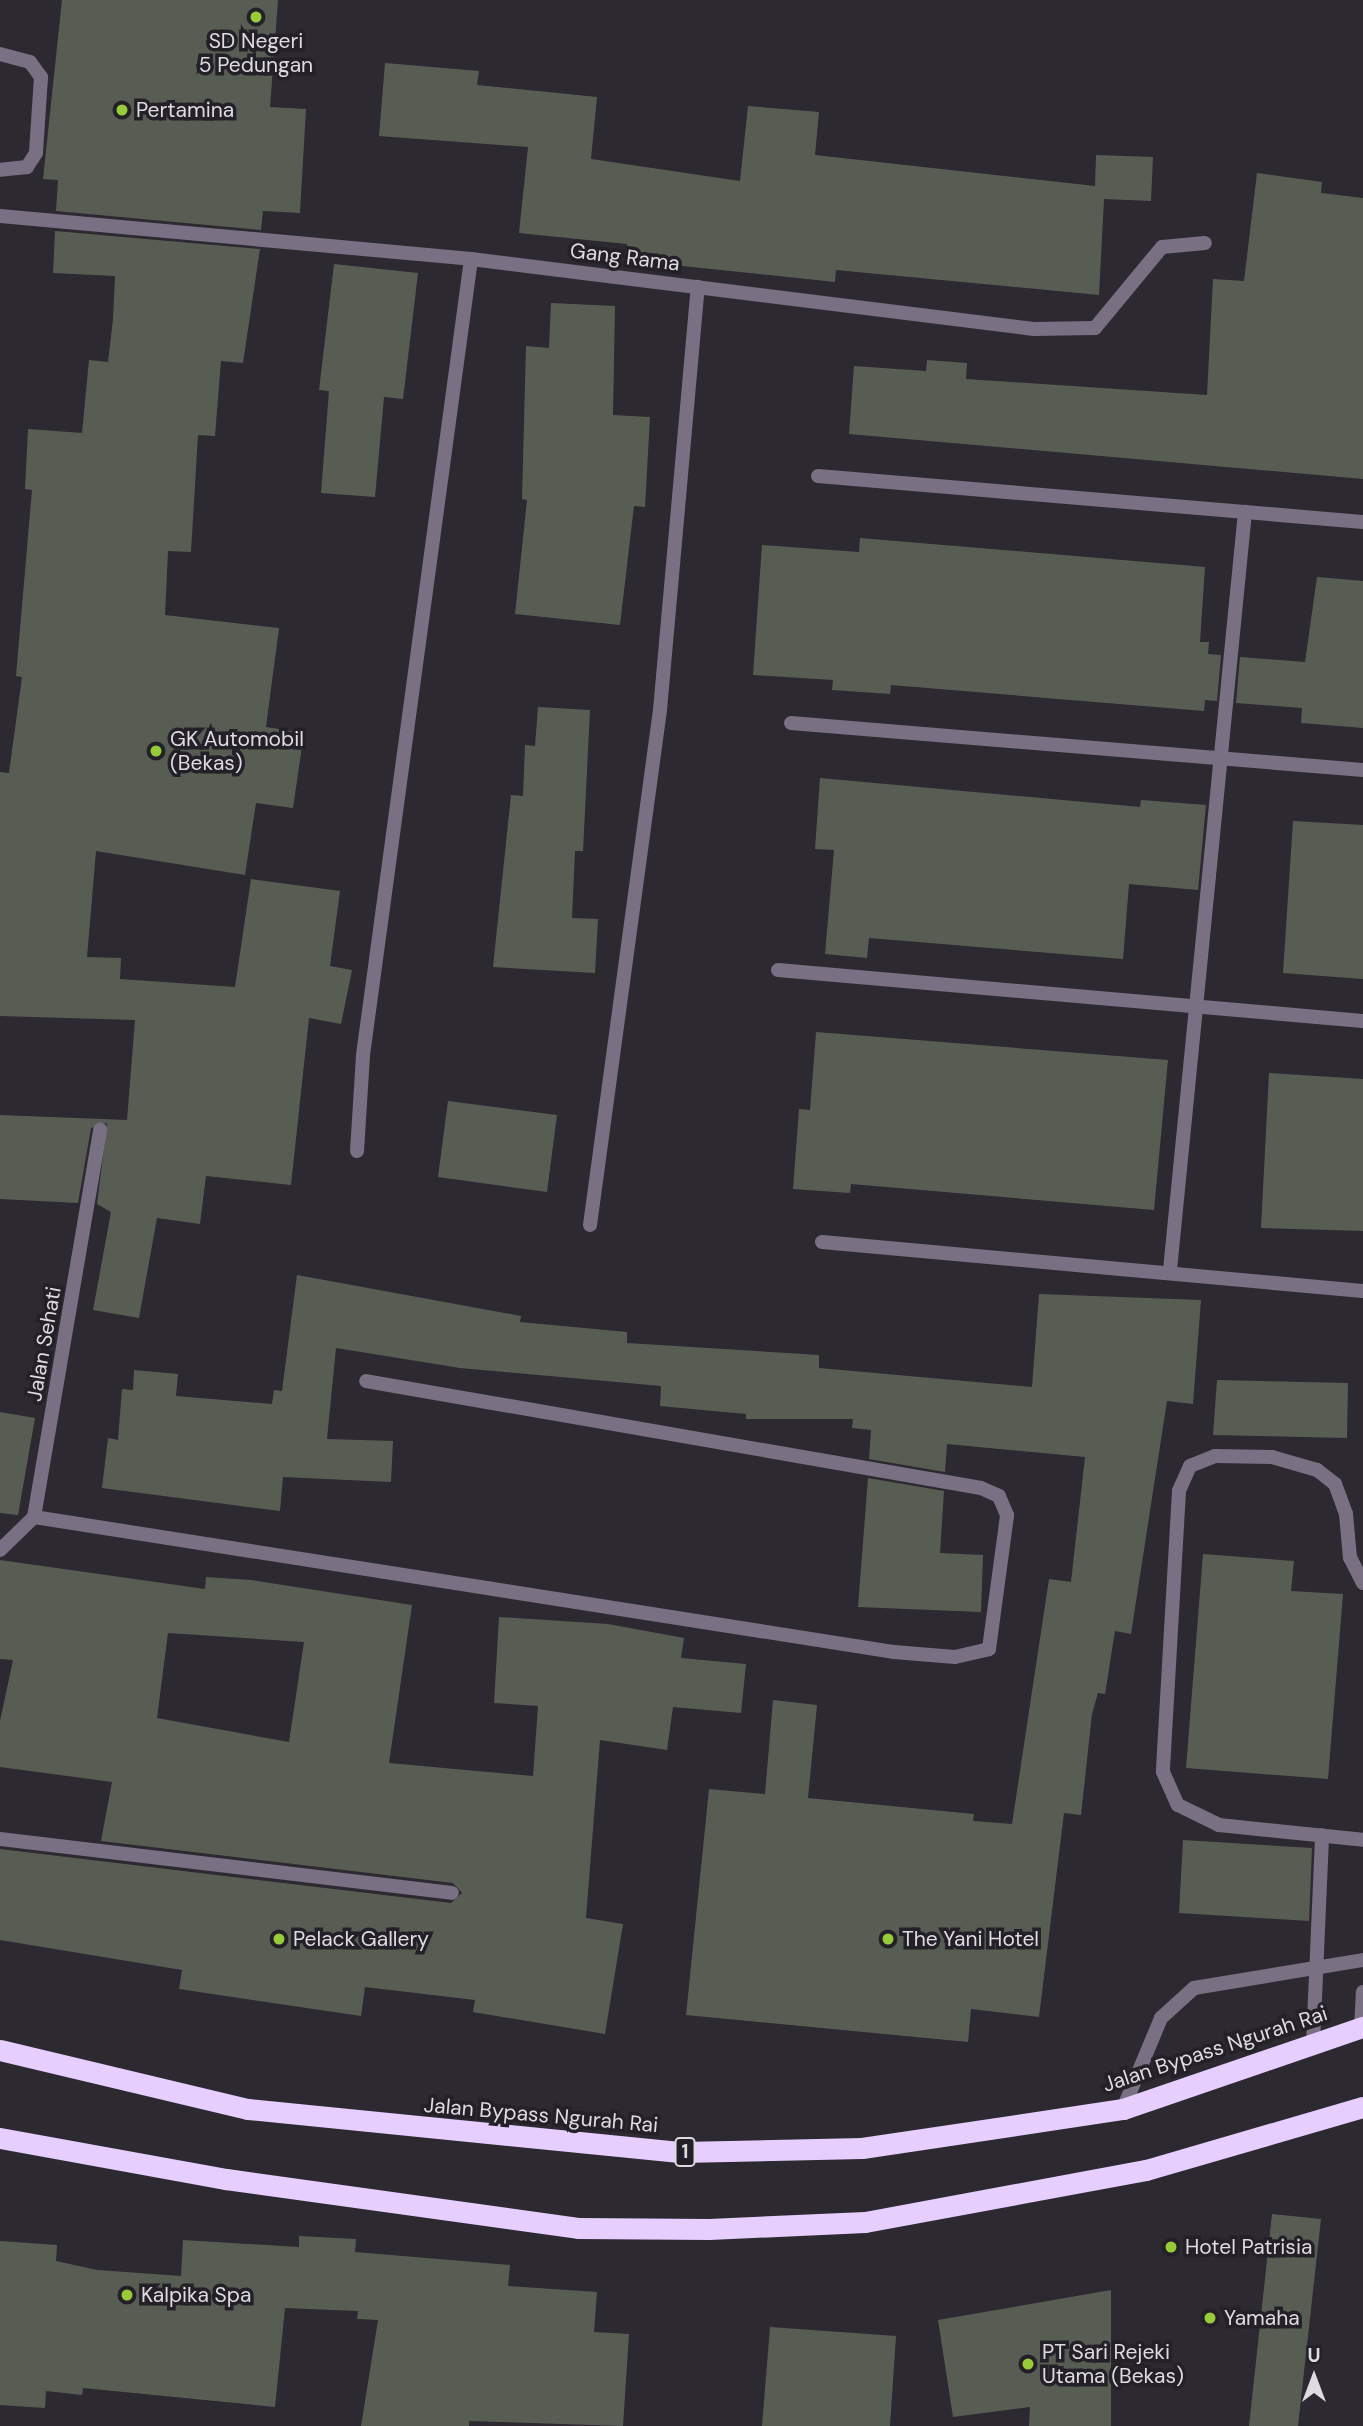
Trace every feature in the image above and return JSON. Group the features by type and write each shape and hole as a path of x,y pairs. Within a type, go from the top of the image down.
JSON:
{"highway":[{"name":"Jalan Bypass Ngurah Rai","path":"0,2050 248,2109 682,2152 862,2148 1124,2109 1362,2027"},
{"path":"0,2138 226,2179 578,2228 709,2229 865,2222 1146,2170 1363,2108"}],"street":[{"path":"0,54 30,62 41,77 36,153 27,167 0,170"},
{"name":"Gang Rama","path":"0,216 471,259 1034,329 1095,328 1162,247 1205,243"},
{"path":"357,1151 363,1055 471,259"},
{"path":"590,1225 660,710 698,287"},
{"path":"818,477 1363,522"},
{"path":"1170,1270 1245,512"},
{"path":"791,723 1363,770"},
{"path":"778,970 1363,1021"},
{"name":"Jalan Sehati","path":"34,1517 100,1130"},
{"path":"822,1242 1170,1270 1363,1291"},
{"path":"0,1550 34,1517 894,1652 955,1657 989,1649 1007,1515 999,1496 981,1488 366,1381"},
{"path":"1363,1583 1350,1558 1346,1514 1335,1483 1317,1470 1272,1457 1214,1456 1190,1466 1179,1491 1163,1772 1178,1805 1219,1825 1363,1840"},
{"path":"1314,2043 1322,1835"},
{"path":"0,1839 452,1893"},
{"path":"1124,2109 1161,2018 1194,1989 1363,1960"},
{"path":"1362,2027 1363,1992"}],"building":[{"path":"62,0 278,0 270,107 306,109 300,213 263,211 261,230 56,211 58,180 43,179"},
{"path":"385,63 479,71 477,85 597,97 591,159 740,181 748,106 819,112 815,155 1095,186 1096,155 1153,157 1151,201 1104,199 1099,295 836,270 835,282 625,260 627,244 519,233 528,147 379,136"},
{"path":"1257,173 1322,182 1321,193 1363,198 1363,479 849,434 854,366 926,371 927,360 967,363 966,379 1207,395 1213,279 1244,281"},
{"path":"55,231 260,249 243,363 221,361 215,436 198,435 191,552 168,551 165,615 279,628 266,727 304,733 293,808 256,803 245,875 96,851 87,957 121,958 120,979 235,987 251,879 340,891 330,966 352,970 341,1024 309,1018 291,1185 206,1176 200,1224 157,1218 139,1318 93,1310 111,1212 97,1204 107,1123 91,1128 78,1203 0,1199 0,1115 127,1120 135,1020 0,1016 0,772 9,773 22,677 16,676 32,490 25,489 28,429 82,433 89,360 108,362 113,319 115,276 53,273"},
{"path":"334,264 418,273 403,399 384,397 375,497 321,493 329,391 319,390"},
{"path":"551,303 615,306 613,415 650,417 645,507 634,506 620,625 515,614 527,500 522,499 526,346 549,348"},
{"path":"860,538 1205,567 1200,642 1209,642 1208,654 1221,655 1217,701 1205,700 1204,711 891,685 890,694 832,690 833,680 753,675 762,545 859,552"},
{"path":"1317,577 1363,581 1363,728 1301,723 1302,708 1236,703 1240,657 1305,662"},
{"path":"538,707 590,710 583,851 575,851 572,918 598,919 595,973 493,967 511,795 523,796 525,745 535,746"},
{"path":"820,778 1140,807 1141,800 1206,805 1198,890 1129,884 1123,959 869,938 867,958 825,954 834,850 815,849"},
{"path":"1293,821 1363,825 1363,979 1283,973"},
{"path":"816,1032 1168,1060 1154,1210 851,1184 850,1193 793,1189 799,1109 810,1110"},
{"path":"1269,1073 1363,1079 1363,1231 1261,1228"},
{"path":"448,1101 557,1115 547,1192 438,1177"},
{"path":"297,1275 521,1316 520,1322 627,1332 627,1343 819,1355 819,1368 1032,1387 1039,1294 1201,1300 1193,1404 1167,1401 1131,1634 1115,1631 1105,1694 1098,1693 1092,1714 1081,1815 1064,1813 1039,2017 971,2009 968,2042 686,2015 709,1789 765,1794 773,1700 817,1705 808,1798 974,1814 973,1821 1012,1824 1049,1579 1071,1582 1085,1457 947,1444 945,1472 869,1459 871,1430 852,1428 853,1419 746,1419 746,1414 660,1406 661,1386 460,1368 336,1348 327,1439 393,1441 391,1482 283,1477 280,1511 102,1488 108,1438 118,1440 122,1389 133,1390 134,1370 178,1374 176,1396 272,1404 274,1390 282,1391"},
{"path":"1217,1380 1348,1383 1347,1438 1213,1435"},
{"path":"0,1412 35,1418 18,1515 0,1513"},
{"path":"868,1478 944,1491 940,1553 983,1555 981,1612 858,1607"},
{"path":"1203,1554 1294,1561 1291,1591 1343,1594 1328,1779 1186,1768"},
{"path":"0,1560 205,1589 206,1577 251,1580 412,1605 389,1763 533,1776 538,1706 494,1703 499,1617 608,1624 684,1638 681,1658 746,1664 741,1713 673,1707 667,1750 600,1740 586,1918 623,1924 605,2034 473,2012 475,2000 365,1987 361,2016 179,1989 182,1970 0,1940 0,1849 451,1903 462,1893 453,1883 101,1841 112,1782 0,1767 0,1721 13,1660 0,1659","holes":["168,1633 304,1642 289,1742 157,1718"]},
{"path":"1183,1840 1312,1848 1309,1921 1179,1913"},
{"path":"1272,2214 1321,2219 1298,2426 1249,2426"},
{"path":"299,2236 356,2239 355,2252 510,2265 508,2286 597,2292 594,2332 629,2334 623,2426 469,2421 469,2426 361,2426 378,2320 357,2319 358,2311 285,2308 275,2407 83,2388 82,2395 46,2391 45,2408 0,2405 0,2241 57,2245 56,2261 97,2270 181,2276 183,2240 299,2247"},
{"name":"PT Sari Rejeki Utama (Bekas)","path":"1111,2290 1111,2426 1029,2426 1030,2407 953,2417 938,2320"},
{"path":"770,2327 896,2336 890,2426 762,2426"}],"place":[{"name":"SD Negeri 5 Pedungan","path":"256,17"},
{"name":"Pertamina","path":"122,110"},
{"name":"GK Automobil (Bekas)","path":"156,751"},
{"name":"Pelack Gallery","path":"279,1939"},
{"name":"The Yani Hotel","path":"888,1939"},
{"name":"Hotel Patrisia","path":"1171,2247"},
{"name":"Kalpika Spa","path":"127,2295"},
{"name":"Yamaha","path":"1210,2318"},
{"name":"PT Sari Rejeki Utama (Bekas)","path":"1028,2364"}]}
